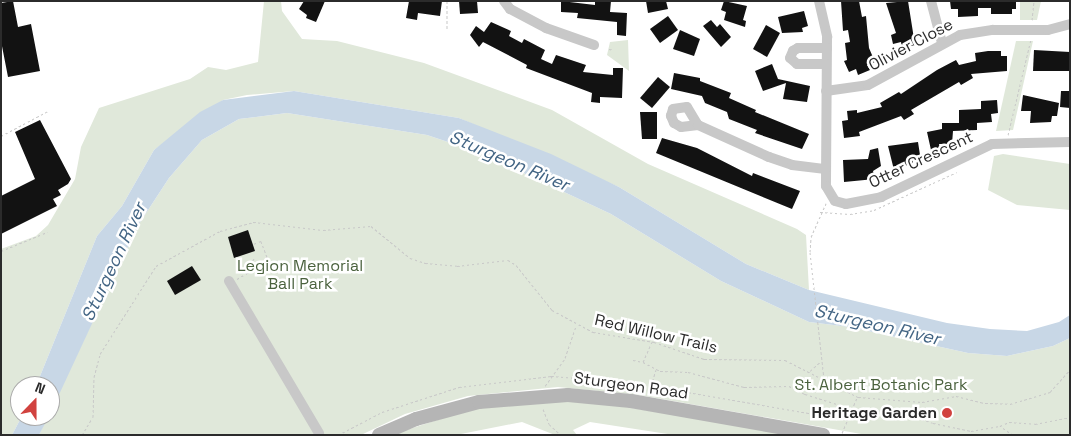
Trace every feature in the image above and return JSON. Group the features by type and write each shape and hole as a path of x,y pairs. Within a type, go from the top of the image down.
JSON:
{"main road":[{"name":"Sturgeon Road","path":"379,435 416,419 480,402 568,395 631,402 823,435"}],"street":[{"path":"504,1 510,9 546,28 594,45"},
{"name":"Otter Crescent","path":"819,1 826,29 827,48 826,169 829,196 838,203 850,204 890,194 992,144 1070,142"},
{"path":"931,1 942,43"},
{"name":"Olivier Close","path":"826,91 846,91 868,85 942,43 972,32 1048,30 1070,24"},
{"path":"826,64 797,64 790,58 793,51 798,48 827,48"},
{"path":"698,125 781,162 826,169"},
{"path":"229,282 319,433"}],"path":[{"path":"447,1 447,29"},
{"path":"1031,25 1034,1"},
{"path":"1008,136 1031,36"},
{"path":"608,49 614,50"},
{"path":"1,136 48,111"},
{"path":"824,380 820,361 811,237 826,202"},
{"name":"Red Willow Trails","path":"82,435 93,417 94,377 100,354 156,266 220,231 244,223 263,222 323,230 371,226 410,258 425,263 457,266 508,260 516,265 545,303 576,325 611,337 652,341 704,359 777,358 810,371 858,397 922,402 956,396 1010,404 1050,392 1070,370"},
{"path":"1,252 47,232"},
{"path":"229,282 264,263 267,257 261,241 254,244"},
{"path":"246,274 254,258"},
{"path":"552,375 566,356 576,325"},
{"path":"643,362 652,341"},
{"path":"633,360 643,362 656,370 688,372 744,387 790,386 805,394 853,409 875,414 893,410 933,423 971,431 1000,426 1008,422 1035,424 1070,417"},
{"path":"810,371 820,361"},
{"path":"651,386 656,370"},
{"path":"338,435 409,402 475,384 522,377 578,377 651,386 848,420"},
{"path":"842,433 858,397"},
{"path":"543,407 546,421 561,435"},
{"path":"1000,426 1013,435"}],"green space":[{"path":"264,1 281,1 282,11 302,39 337,41 424,63 552,110 648,164 797,229 806,235 809,290 746,264 619,187 459,118 294,91 247,95 223,100 154,150 122,206 97,236 40,376 10,376 10,426 17,426 12,435 1,435 1,249 36,236 48,225 75,179 81,147 99,108 190,79 208,67 226,70 258,62"},
{"path":"1020,1 1041,1 1037,20 1020,20"},
{"path":"628,40 629,71 607,55 610,42"},
{"path":"1016,41 1033,41 1013,130 996,131"},
{"name":"Legion Memorial Ball Park","path":"287,113 427,135 481,153 611,214 721,281 809,322 850,327 968,353 1007,356 1053,346 1070,338 1070,435 867,435 639,395 558,387 468,396 405,414 361,435 39,435 43,426 60,426 60,390 137,227 169,178 202,140 239,119"},
{"path":"1003,154 1070,164 1070,210 1017,205 988,190 994,156"},
{"path":"534,401 596,402 796,435 674,435 590,422 573,430 577,435 555,435 522,422 456,435 391,435 468,410"}],"water":[{"name":"Sturgeon River","path":"294,91 459,118 551,154 619,187 746,264 809,290 947,323 990,329 1027,331 1059,322 1070,315 1070,338 1053,346 1007,356 968,353 850,327 809,322 721,281 611,214 481,153 427,135 287,113 239,119 202,140 169,178 137,227 60,393 60,376 40,376 97,236 122,206 154,150 200,112 223,100"},
{"path":"17,426 44,426 39,435 12,435"}],"building":[{"path":"13,1 18,27 31,24 40,71 8,77 1,41 1,3"},
{"path":"304,1 325,1 316,22 306,18 307,15 299,9"},
{"path":"409,1 442,1 440,16 418,13 417,20 406,18"},
{"path":"459,1 477,1 478,13 460,14"},
{"path":"561,1 595,5 595,1 611,1 610,12 627,13 626,36 617,35 617,22 577,18 578,13 561,12"},
{"path":"646,1 666,1 668,9 648,13"},
{"path":"724,1 747,6 743,20 746,21 745,27 724,20 726,12 721,10"},
{"path":"841,1 859,1 862,17 866,16 869,48 875,62 867,65 870,70 858,75 856,69 849,72 844,61 847,60 845,43 850,42 848,30 843,31"},
{"path":"908,1 915,45 902,48 901,42 893,44 891,35 896,33 886,3"},
{"path":"950,1 1016,1 1016,9 1012,9 1012,14 991,14 991,8 978,8 978,16 958,17 958,9 951,9"},
{"path":"804,11 808,26 802,28 803,32 782,33 778,17"},
{"path":"668,16 678,30 660,43 650,29"},
{"path":"711,20 717,27 720,24 731,37 721,47 703,26"},
{"path":"491,22 511,31 509,36 522,43 524,39 545,50 541,59 552,64 556,55 586,65 583,72 613,75 613,68 623,68 622,98 600,97 600,103 591,102 592,93 526,68 527,65 483,42 479,47 470,35 476,26 484,32"},
{"path":"766,25 780,33 767,57 753,49"},
{"path":"680,30 700,39 694,56 673,49"},
{"path":"1034,50 1070,52 1070,71 1033,71"},
{"path":"1001,51 1001,56 1007,56 1007,71 971,74 973,78 961,85 959,82 911,110 914,114 904,120 901,116 859,132 860,136 844,138 842,121 848,120 847,111 857,110 857,113 882,107 880,103 899,92 901,94 937,70 956,60 959,65 976,61 975,53"},
{"path":"772,64 778,79 810,86 807,102 783,99 786,83 763,91 755,71"},
{"path":"674,73 700,78 700,81 731,93 729,98 756,110 755,112 809,134 802,149 755,133 757,130 729,119 727,112 705,103 702,96 671,89"},
{"path":"658,77 670,87 652,108 640,98"},
{"path":"1061,91 1070,91 1070,108 1060,107"},
{"path":"1023,95 1059,103 1057,116 1052,116 1051,122 1030,123 1031,111 1021,111"},
{"path":"997,100 998,113 991,114 992,122 977,123 977,130 953,131 952,144 939,144 940,149 931,150 927,132 942,129 942,123 959,123 959,110 981,109 981,101"},
{"path":"640,112 657,112 657,139 642,139"},
{"path":"40,120 71,179 68,184 58,190 61,195 53,199 57,206 1,234 1,196 35,179 15,132"},
{"path":"662,138 697,148 752,176 753,173 800,191 792,209 656,153"},
{"path":"918,142 920,155 912,156 913,163 894,170 888,146"},
{"path":"878,148 881,166 873,171 875,179 844,182 843,160 868,159 870,150"},
{"path":"248,230 255,251 234,258 228,237"},
{"path":"192,266 201,280 175,295 167,281"}],"place":[{"name":"Heritage Garden","path":"947,413"}],"park label":[{"name":"St. Albert Botanic Park","path":"881,385"}]}
